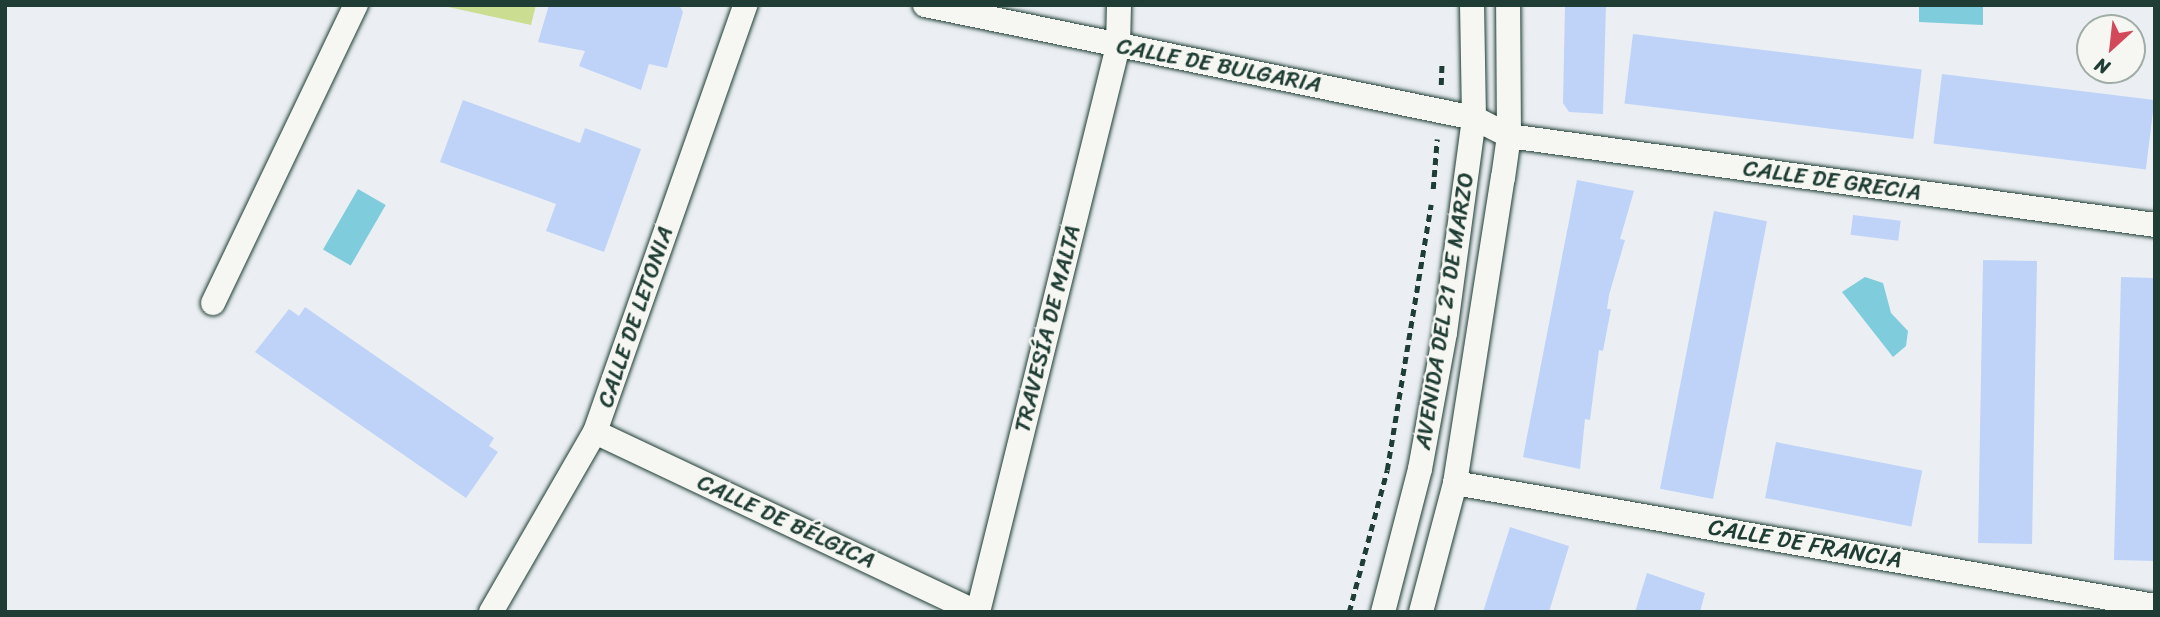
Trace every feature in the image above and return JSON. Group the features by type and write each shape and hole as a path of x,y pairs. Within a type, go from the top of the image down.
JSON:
{"street":[{"path":"213,303 356,5"},
{"name":"CALLE DE LETONIA","path":"491,612 595,432 746,5"},
{"name":"CALLE DE BULGARIA","path":"925,5 1439,110 1474,118 1509,136"},
{"name":"TRAVESÍA DE MALTA","path":"977,612 1118,46 1119,5"},
{"name":"AVENIDA DEL 21 DE MARZO","path":"1383,612 1420,469 1445,333 1474,118 1472,5"},
{"name":"AVENIDA DEL 21 DE MARZO","path":"1421,612 1455,483 1509,136 1508,5"},
{"name":"CALLE DE GRECIA","path":"1509,136 2155,225"},
{"name":"CALLE DE BÉLGICA","path":"595,432 977,612"},
{"name":"CALLE DE FRANCIA","path":"1455,483 2155,606"}],"path":[{"path":"1349,612 1387,470 1433,194 1443,59"}],"green space":[{"path":"439,5 536,5 531,25"}],"water":[{"path":"1919,5 1983,5 1983,25 1919,22"},
{"path":"358,189 386,205 351,266 323,250"},
{"path":"1865,277 1883,283 1891,313 1908,331 1906,346 1893,357 1842,292"}],"building":[{"path":"549,5 679,5 683,12 667,68 649,64 641,90 579,66 585,51 538,42"},
{"path":"1565,5 1606,5 1603,114 1569,112 1563,103"},
{"path":"1633,34 1922,69 1913,139 1624,103"},
{"path":"1942,74 2154,100 2146,170 1933,143"},
{"path":"463,100 580,143 585,128 641,149 604,252 546,231 556,204 440,162"},
{"path":"1577,180 1634,191 1620,239 1625,240 1609,295 1607,309 1611,309 1603,351 1599,350 1590,420 1585,419 1580,469 1523,457"},
{"path":"1714,211 1767,221 1713,499 1660,489"},
{"path":"1853,215 1901,221 1898,241 1851,235"},
{"path":"1983,260 2037,261 2032,544 1978,543"},
{"path":"2121,277 2155,278 2155,561 2114,560"},
{"path":"305,307 494,438 489,446 498,452 466,498 255,352 289,309 299,316"},
{"path":"1776,442 1922,470 1911,526 1765,498"},
{"path":"1510,527 1569,546 1549,612 1483,612"},
{"path":"1647,573 1705,593 1700,612 1635,612"}]}
